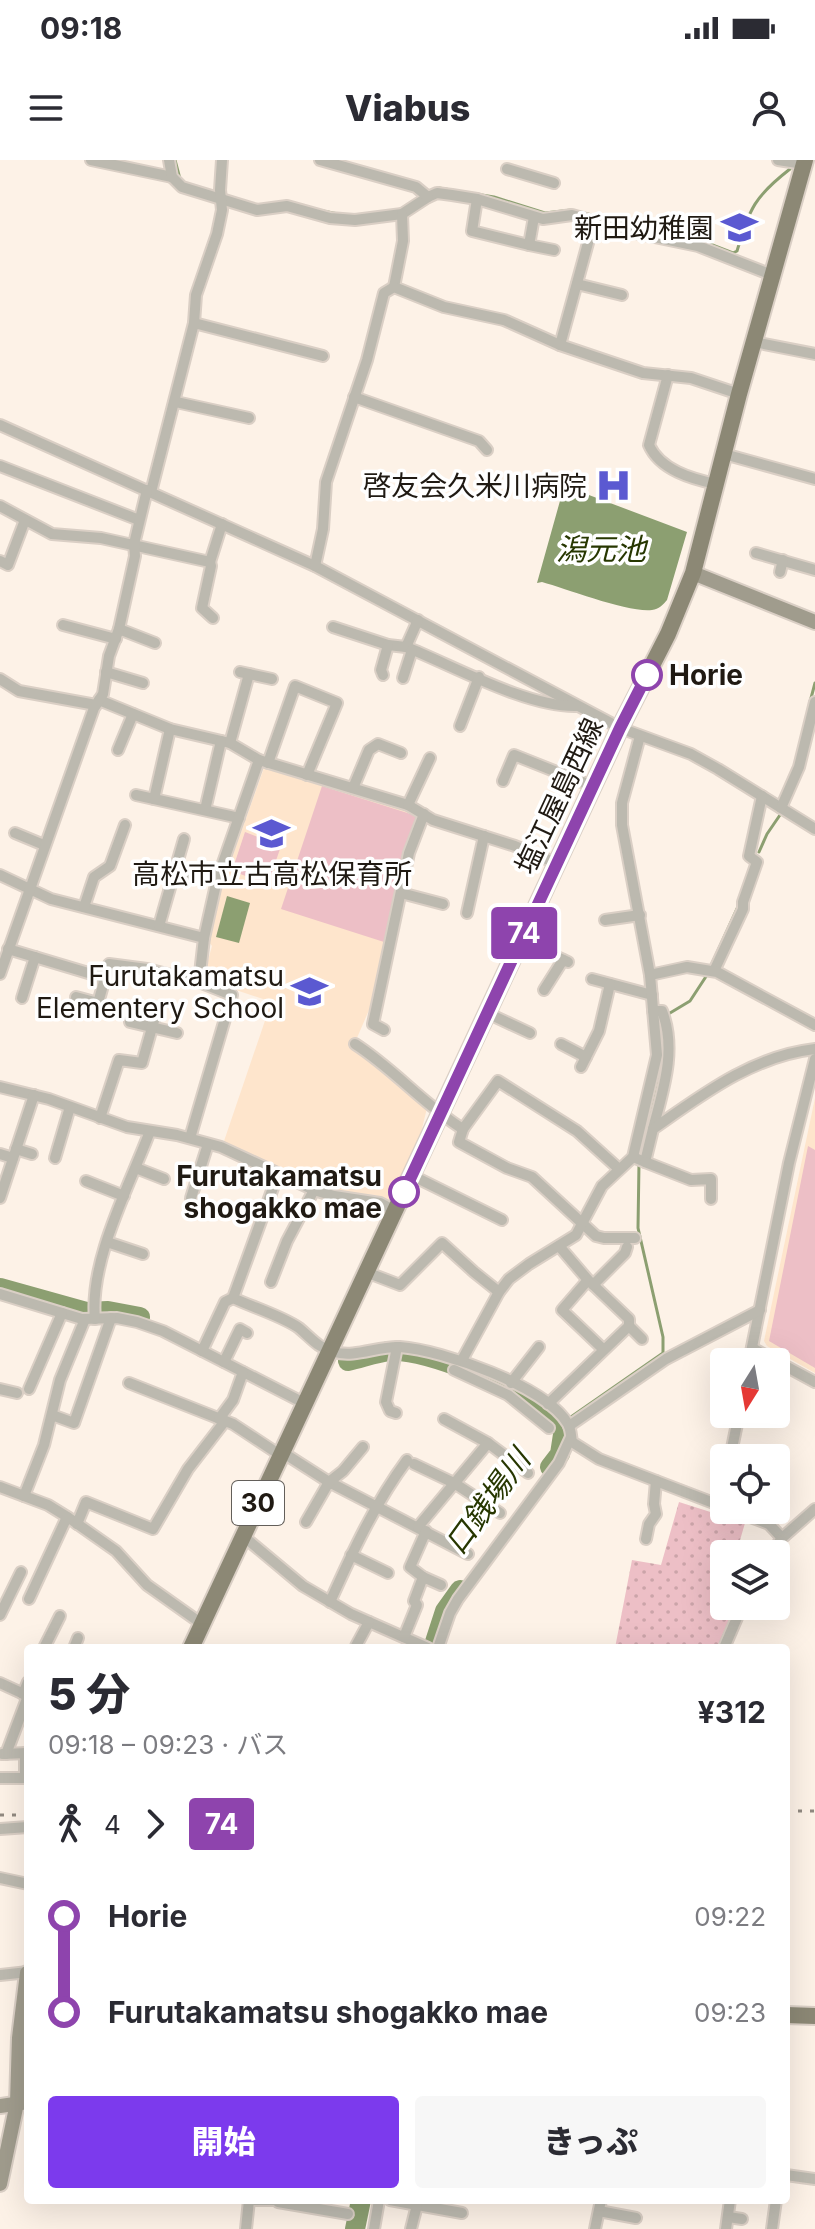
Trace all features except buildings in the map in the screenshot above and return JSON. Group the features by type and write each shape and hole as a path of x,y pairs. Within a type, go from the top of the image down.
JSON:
{"main road":[{"name":"塩江屋島西線","path":"193,1644 592,786 668,634 693,573 804,162"},
{"path":"790,2015 815,2016"}],"street":[{"path":"91,160 172,177 182,187 221,195 257,210 287,206 345,220 402,214 437,193 477,199 543,219 572,215 698,246 772,275"},
{"path":"169,160 172,177"},
{"path":"0,974 44,845 103,694 135,556 139,520 176,402 194,323 196,295 217,234 222,160"},
{"path":"320,160 416,187 428,197"},
{"path":"524,174 529,160"},
{"path":"778,160 804,162"},
{"path":"507,169 554,183"},
{"path":"477,199 472,231 554,250"},
{"path":"315,566 323,529 326,482 367,360 384,293 394,287 403,241 402,214"},
{"path":"529,245 534,217"},
{"path":"560,345 594,221"},
{"path":"577,284 622,295"},
{"path":"394,287 444,307 504,320 560,345 643,373 691,378 739,394"},
{"path":"194,323 323,356"},
{"path":"754,342 815,354"},
{"path":"668,375 649,445 673,470 716,484"},
{"path":"354,397 479,441 487,450"},
{"path":"176,402 249,418"},
{"path":"0,425 315,566 620,728 691,754 815,829"},
{"path":"724,454 815,479"},
{"path":"0,466 139,520"},
{"path":"0,506 52,534 101,538 210,562"},
{"path":"0,561 8,565 25,520"},
{"path":"213,618 202,608 210,562 222,524"},
{"path":"756,553 815,570"},
{"path":"780,572 783,560"},
{"path":"693,573 814,619"},
{"path":"403,678 418,620"},
{"path":"63,625 155,643"},
{"path":"333,627 388,645 409,648 513,692 564,706 578,706"},
{"path":"383,675 381,670 388,645"},
{"path":"106,672 143,683"},
{"path":"205,810 225,742 239,709 245,673 272,679"},
{"path":"460,726 479,677"},
{"path":"0,679 19,691 98,702 170,729 225,742 263,762 408,805 433,820 556,863"},
{"path":"199,982 204,938 217,880 239,818 295,686 337,703 307,775"},
{"path":"781,808 799,767 815,702"},
{"path":"118,750 133,714"},
{"path":"154,799 170,729"},
{"path":"462,1360 509,1279 576,1235 602,1186 619,1169 639,1160 653,1129 669,1064 661,1015 652,995 640,915 626,853 622,803 640,736"},
{"path":"353,788 369,750 378,744 401,753"},
{"path":"503,781 514,755 592,786"},
{"path":"408,805 430,758"},
{"path":"136,795 239,818"},
{"path":"711,970 743,909 757,862 749,856 762,796"},
{"path":"384,1030 373,1024 409,853 424,814"},
{"path":"84,907 94,877 110,866 125,825"},
{"path":"15,833 44,845"},
{"path":"467,913 484,836"},
{"path":"159,926 184,839"},
{"path":"173,869 217,880"},
{"path":"0,875 51,899 204,938"},
{"path":"401,893 443,904"},
{"path":"605,920 640,915"},
{"path":"521,940 566,961 544,990"},
{"path":"8,949 105,978"},
{"path":"22,998 35,957"},
{"path":"76,997 98,1003 109,964 147,969 199,982 232,995 190,1138"},
{"path":"650,975 687,967 711,970 815,1025"},
{"path":"592,979 652,995"},
{"path":"561,1044 584,1062 599,1031 610,984"},
{"path":"100,1118 119,1060 142,1063 157,1010"},
{"path":"487,1013 530,1033"},
{"path":"639,1160 661,1015"},
{"path":"130,1022 177,1033"},
{"path":"355,1044 374,1056 439,1114 463,1129"},
{"path":"653,1129 706,1092 765,1060 815,1049"},
{"path":"752,1348 789,1163 815,1059"},
{"path":"603,1349 562,1310 625,1253 631,1242 604,1238 588,1231 532,1177 507,1168 459,1142 463,1129 498,1081 577,1131 619,1169"},
{"path":"0,1087 34,1095 127,1127 221,1147 314,1190 380,1203 395,1211"},
{"path":"0,1198 34,1095"},
{"path":"55,1158 70,1107"},
{"path":"24,1496 44,1445 60,1380 90,1319 107,1242 150,1131"},
{"path":"191,1198 208,1144"},
{"path":"0,1154 32,1154"},
{"path":"639,1160 691,1180 711,1179 711,1199"},
{"path":"136,1168 164,1179"},
{"path":"202,1351 225,1302 233,1298 278,1174"},
{"path":"411,1175 502,1220"},
{"path":"86,1181 124,1196"},
{"path":"271,1282 287,1241 314,1190"},
{"path":"107,1242 143,1254"},
{"path":"366,1272 400,1285 442,1243 499,1292"},
{"path":"559,1246 629,1319 629,1326 642,1339"},
{"path":"0,1294 62,1313 90,1319 137,1322 163,1331 304,1403"},
{"path":"233,1298 298,1328 327,1354 429,1351 462,1360 548,1404 568,1427 572,1442 599,1459 710,1501"},
{"path":"439,1644 458,1599 559,1463 568,1427 666,1359 760,1310"},
{"path":"29,1389 62,1313"},
{"path":"52,1415 74,1423 111,1318"},
{"path":"548,1404 629,1326"},
{"path":"224,1362 240,1329 247,1333"},
{"path":"511,1387 539,1347"},
{"path":"396,1352 386,1402 390,1411 396,1413"},
{"path":"790,1369 815,1382"},
{"path":"454,1370 511,1387 549,1428"},
{"path":"77,1524 86,1502 153,1529 188,1469 222,1420 243,1372"},
{"path":"129,1383 222,1420 329,1482 468,1554"},
{"path":"0,1389 17,1393"},
{"path":"444,1419 488,1443 528,1473"},
{"path":"441,1585 410,1567 422,1529 454,1483 488,1443"},
{"path":"306,1522 329,1482 363,1447"},
{"path":"330,1602 351,1555 378,1507 410,1462 454,1483 500,1513"},
{"path":"646,1539 649,1524 656,1514 656,1481"},
{"path":"0,1487 48,1505 67,1517 116,1551 147,1585 202,1624"},
{"path":"769,1524 782,1538 815,1509"},
{"path":"29,1599 67,1517"},
{"path":"243,1536 303,1586 369,1622 419,1644"},
{"path":"351,1555 388,1573"},
{"path":"0,1615 21,1572"},
{"path":"404,1637 417,1605 414,1601 423,1577"},
{"path":"46,1644 60,1616"},
{"path":"726,1644 736,1620"},
{"path":"357,1644 369,1622"},
{"path":"0,1683 24,1694"},
{"path":"24,1700 3,1754 24,1753"},
{"path":"0,1778 24,1778"},
{"path":"0,1829 24,1827"},
{"path":"0,1878 24,1883"},
{"path":"0,1975 24,1972"},
{"path":"0,2184 22,2102 19,2038 24,2001"},
{"path":"0,2106 22,2102"},
{"path":"790,2176 815,2179"},
{"path":"246,2229 251,2204"},
{"path":"294,2204 348,2214"},
{"path":"374,2229 378,2204"},
{"path":"412,2204 462,2213"},
{"path":"726,2229 730,2204"},
{"path":"772,2229 775,2204"},
{"path":"411,2229 417,2205"},
{"path":"595,2229 600,2205 636,2218"},
{"path":"728,2217 742,2219"}],"shaded area":[{"name":"Furutakamatsu Elementery School","path":"265,765 420,814 376,994 353,1047 427,1108 419,1141 391,1201 375,1195 334,1192 315,1186 223,1144 270,1006 269,1001 231,991 207,980 204,975 222,886"},
{"path":"322,786 417,816 404,852 384,942 281,909"},
{"path":"245,832 281,846 268,884 232,871"},
{"path":"815,1098 815,1373 790,1359 790,1348 771,1348 764,1341"},
{"path":"808,1146 815,1150 815,1368 790,1353 790,1348 781,1348 769,1341"},
{"path":"679,1502 710,1512 710,1524 745,1524 740,1540 710,1540 710,1620 729,1620 720,1644 616,1644 632,1560 661,1565"}],"water":[{"name":"潟元池","path":"565,483 573,489 687,532 667,600 661,606 652,610 629,608 537,583"},
{"path":"227,896 250,903 239,943 216,937"}],"waterway":[{"path":"175,160 180,179"},
{"path":"579,212 702,241 733,253 737,251 755,204 790,169"},
{"path":"439,188 494,197 545,213 571,210"},
{"path":"318,210 338,214"},
{"path":"810,702 815,683"},
{"path":"759,852 780,815"},
{"path":"710,968 740,902"},
{"path":"665,1016 690,1001 707,975"},
{"path":"640,1156 662,1070"},
{"path":"568,1419 663,1353 663,1337 638,1228 639,1163"},
{"name":"口銭場川","path":"0,1288 86,1312 108,1311 140,1317"},
{"name":"口銭場川","path":"348,1361 391,1351 407,1352 449,1363 516,1391 550,1412 564,1428 560,1454 550,1467"},
{"name":"口銭場川","path":"434,1644 445,1611 460,1590"},
{"path":"721,1642 728,1627"},
{"name":"口銭場川","path":"355,2229 360,2204"}],"railway":[{"path":"790,1811 815,1811"},
{"path":"0,1815 24,1815"}],"bus line":[{"name":"74","path":"404,1192 647,675"}],"place":[{"name":"新田幼稚園","path":"740,228"},
{"name":"啓友会久米川病院","path":"613,486"},
{"name":"Horie","path":"647,675"},
{"name":"高松市立古高松保育所","path":"272,834"},
{"name":"Furutakamatsu Elementery School","path":"310,992"},
{"name":"Furutakamatsu shogakko mae","path":"404,1192"}]}
